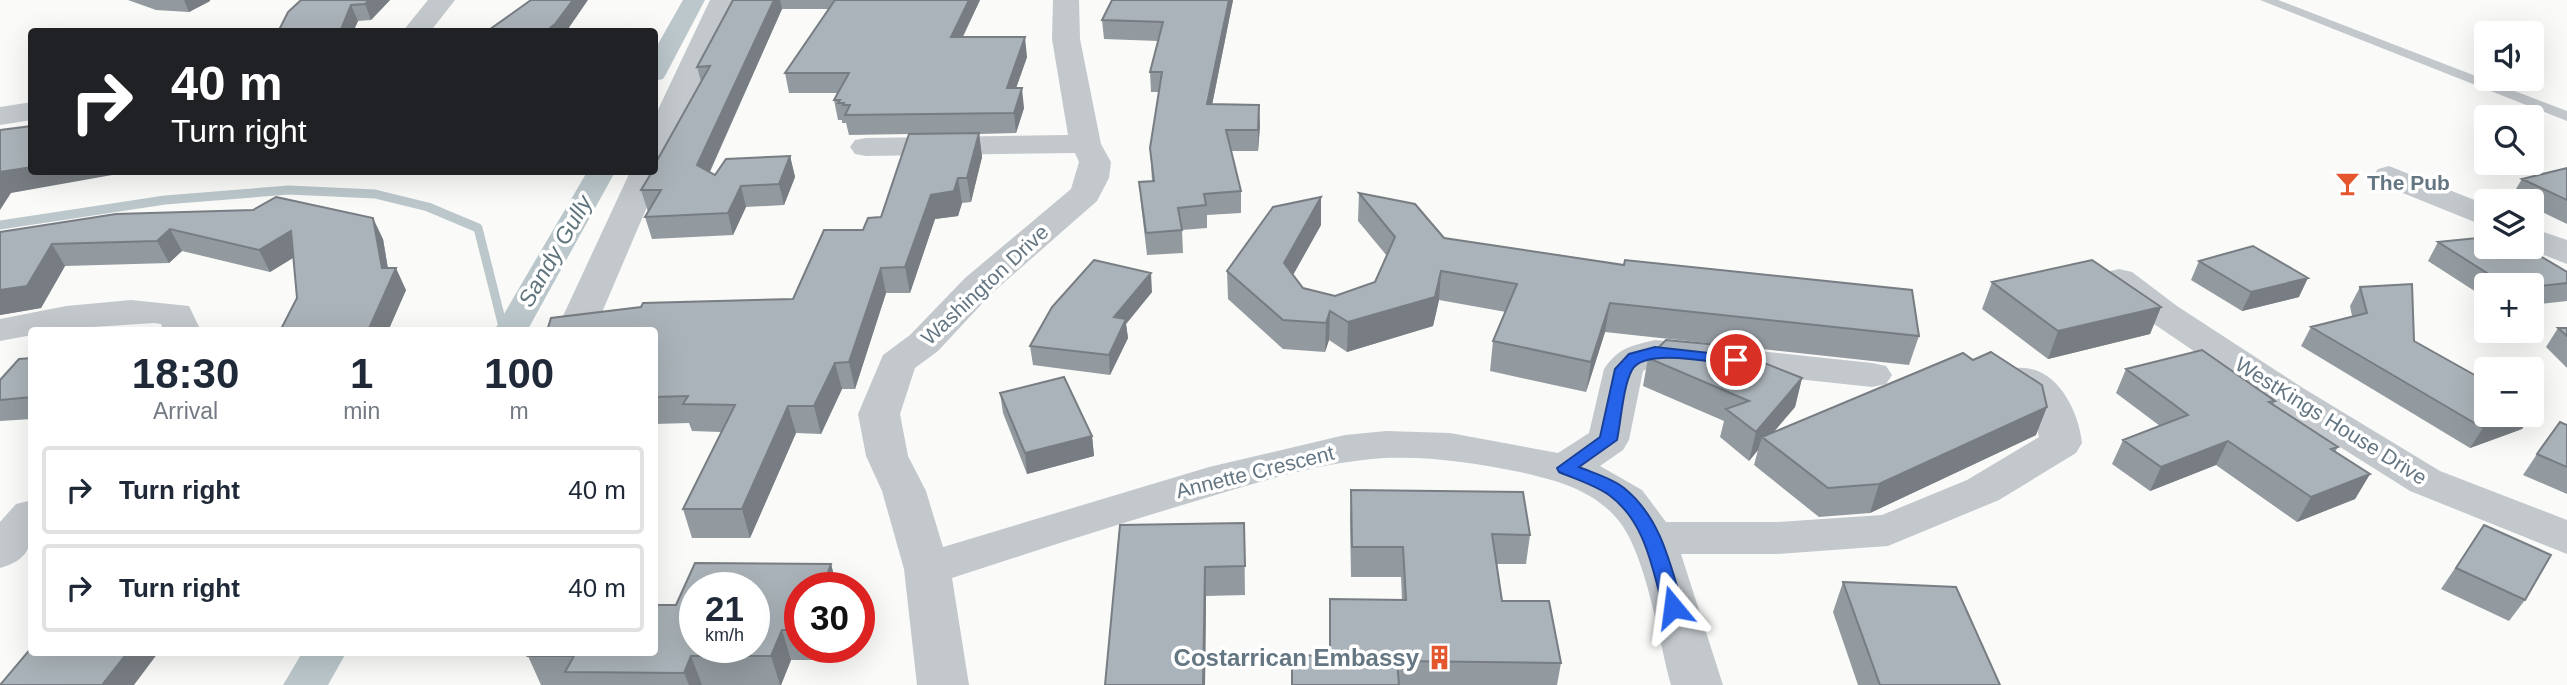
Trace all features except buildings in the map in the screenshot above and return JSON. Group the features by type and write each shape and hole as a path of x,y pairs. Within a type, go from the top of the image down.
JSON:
{"street":[{"path":"418,28 442,0"},
{"path":"658,144 723,0"},
{"name":"Washington Drive","path":"927,569 904,491 887,456 879,414 897,363 924,343 978,286 1085,194 1093,178 1095,162 1085,144 1066,39 1066,0"},
{"path":"0,116 28,112"},
{"path":"866,146 1085,144"},
{"path":"577,327 645,175"},
{"path":"2389,176 2474,212"},
{"path":"2544,242 2567,253"},
{"name":"WestKings House Drive","path":"2111,274 2164,314 2289,397 2425,481 2567,538"},
{"path":"0,330 68,317 143,310 176,314 180,327"},
{"path":"1566,468 1608,440 1624,369 1634,358 1655,352 1872,375"},
{"path":"1653,538 1778,538 1888,530 1983,490 2061,443 2060,420 2047,396 2023,378"},
{"name":"Annette Crescent","path":"927,569 1115,509 1301,456 1354,447 1439,445 1566,468 1615,490 1636,511 1653,538 1697,685"},
{"path":"0,552 28,520"},
{"path":"927,569 942,654 943,685"}],"lane":[{"path":"2266,0 2567,116"}],"waterway":[{"name":"Sandy Gully","path":"658,67 694,0"},
{"name":"Sandy Gully","path":"512,327 599,175"},
{"path":"0,225 165,200 289,190 375,194 428,207 478,228 503,327"},
{"name":"Sandy Gully","path":"305,685 322,656"}],"place":[{"name":"The Pub","path":"2347,183"},
{"name":"Costarrican Embassy","path":"1439,658"}],"route":[{"path":"1673,607 1653,538 1636,511 1615,490 1566,468 1608,440 1624,369 1634,358 1655,352 1736,360"}]}
